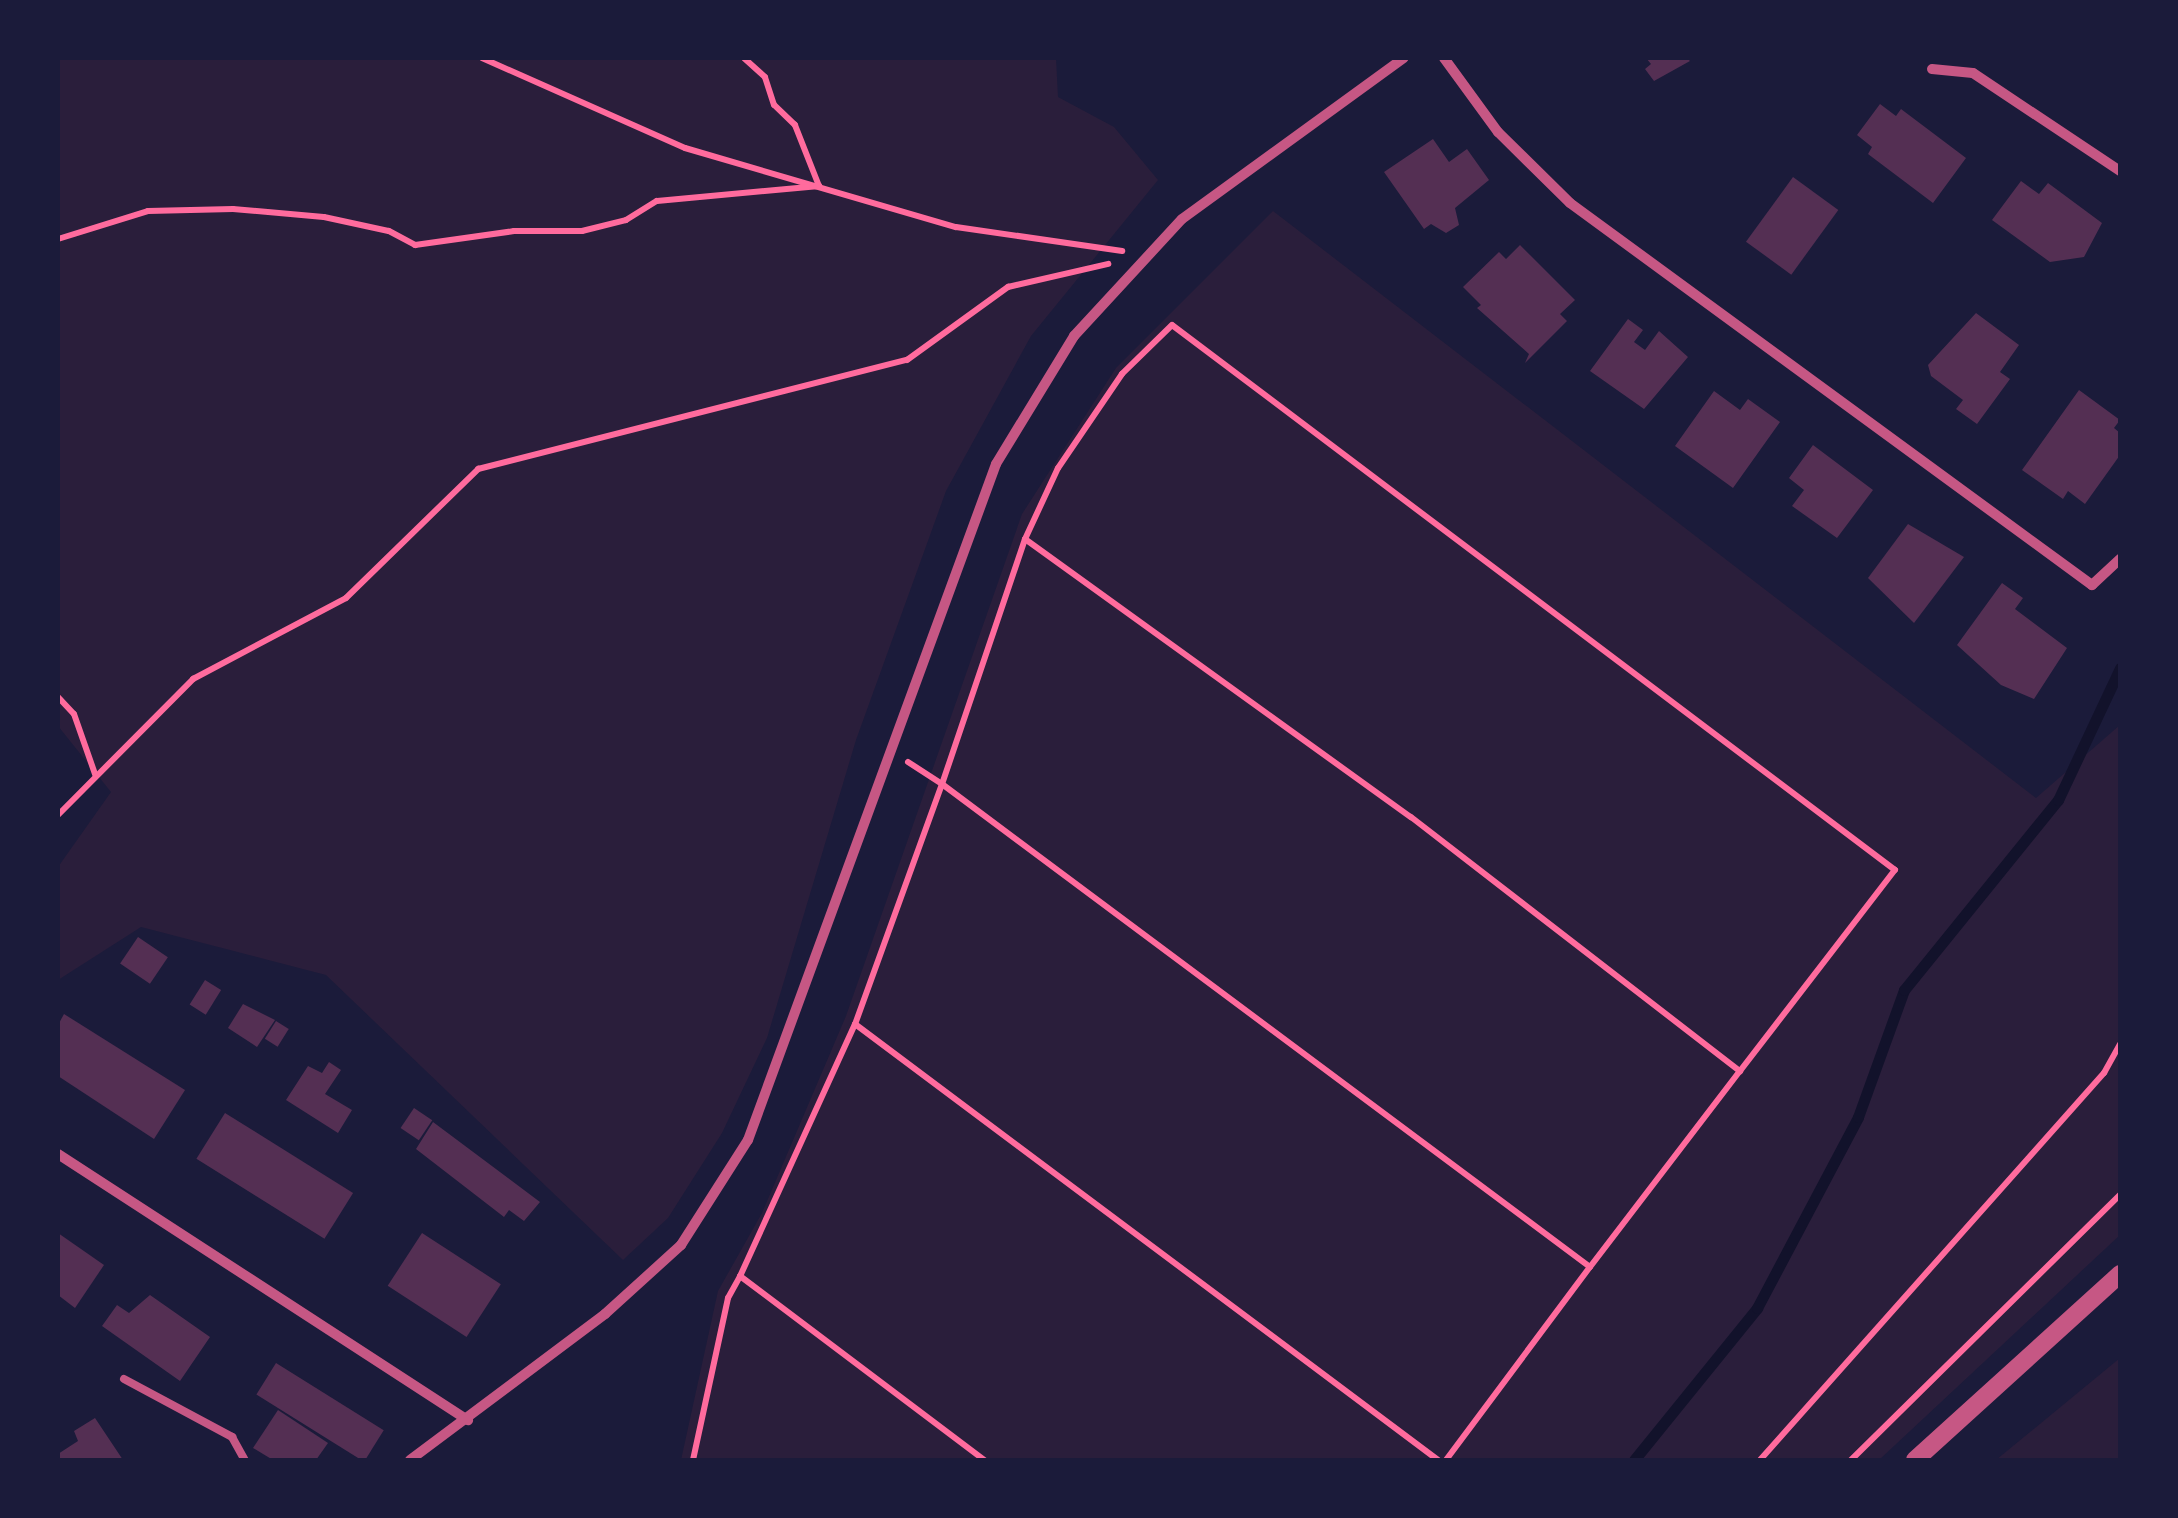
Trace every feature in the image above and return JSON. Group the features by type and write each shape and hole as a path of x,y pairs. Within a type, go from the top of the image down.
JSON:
{"street":[{"path":"410,1460 468,1420 668,1256 716,1194 748,1140 894,754 996,464 1074,336 1182,220 1388,62 1404,58"},
{"path":"1444,58 1498,132 1586,215 2092,585 2120,559"},
{"path":"1932,69 1973,73 2120,171"},
{"path":"58,1154 468,1420"},
{"path":"1915,1460 2120,1274"}],"lane":[{"path":"124,1379 232,1437 245,1460"}],"path":[{"path":"482,58 685,148 956,227 1148,255"},
{"path":"744,58 795,125 819,186"},
{"path":"58,239 148,212 234,209 324,217 389,230 415,245 514,231 582,231 626,220 657,201 819,186"},
{"path":"58,814 194,680 346,598 478,469 907,360 1008,287 1148,255"},
{"path":"693,1460 728,1298 855,1024 1025,539 1090,419 1172,325 1894,870 1442,1460 855,1024"},
{"path":"1025,539 1411,817 1740,1071"},
{"path":"58,697 74,714 96,774"},
{"path":"894,754 942,784 1590,1267"},
{"path":"1760,1460 2104,1073 2120,1044"},
{"path":"1851,1460 1936,1383 2120,1195"},
{"path":"740,1276 984,1460"}],"shaded area":[{"path":"58,58 1056,58 1058,97 1114,127 1158,180 1031,336 946,491 856,740 767,1038 722,1133 668,1218 623,1260 326,975 141,927 58,980 58,867 111,792 58,726"},
{"path":"1273,211 2036,798 2120,725 2120,1235 1879,1460 681,1460 718,1291 762,1213 846,1016 1022,514 1116,368"},
{"path":"2120,1358 2120,1460 1996,1460"}],"building":[{"path":"1646,58 1690,61 1654,81 1645,69 1651,64"},
{"path":"1880,104 1896,116 1901,109 1966,158 1933,203 1868,154 1872,147 1857,135"},
{"path":"1433,139 1449,162 1467,149 1489,180 1455,208 1459,225 1446,233 1431,224 1424,229 1384,172"},
{"path":"1793,177 1838,210 1791,275 1746,242"},
{"path":"2021,181 2039,194 2048,183 2102,223 2084,257 2050,262 1992,220"},
{"path":"1520,245 1575,300 1560,314 1567,321 1525,363 1529,354 1477,308 1481,305 1463,287 1499,252 1506,259"},
{"path":"1976,313 2019,345 2000,372 2010,379 1977,424 1956,409 1963,400 1931,376 1928,365"},
{"path":"1628,319 1643,330 1634,342 1645,350 1659,331 1688,357 1644,409 1590,371"},
{"path":"2079,390 2120,420 2114,428 2120,433 2120,455 2085,504 2068,491 2063,499 2022,470"},
{"path":"1714,391 1740,410 1748,399 1780,422 1733,488 1675,446"},
{"path":"1813,445 1873,490 1837,538 1792,506 1804,490 1789,478"},
{"path":"1908,524 1964,557 1914,623 1868,578"},
{"path":"2002,583 2023,598 2015,609 2067,648 2034,699 2001,685 1957,645"},
{"path":"138,937 168,957 150,984 120,964"},
{"path":"205,980 221,990 206,1015 190,1005"},
{"path":"243,1004 275,1020 257,1047 228,1028"},
{"path":"64,1014 185,1090 154,1139 58,1076 58,1025"},
{"path":"276,1021 289,1029 278,1047 265,1039"},
{"path":"329,1062 341,1070 325,1094 352,1110 338,1133 286,1100 308,1066 322,1073"},
{"path":"414,1108 432,1120 419,1140 401,1128"},
{"path":"225,1113 353,1193 324,1239 196,1159"},
{"path":"433,1122 540,1202 524,1221 509,1210 504,1217 416,1149"},
{"path":"58,1233 104,1265 75,1308 58,1295"},
{"path":"422,1233 501,1284 467,1337 388,1286"},
{"path":"150,1295 210,1337 180,1381 102,1326 117,1305 129,1313"},
{"path":"276,1363 384,1430 361,1460 256,1394"},
{"path":"278,1410 328,1443 316,1460 273,1460 253,1448"},
{"path":"95,1418 123,1460 61,1460 58,1454 78,1441 74,1431"}],"waterway":[{"path":"1634,1460 1757,1308 1858,1117 1904,990 2058,800 2120,668"}]}
